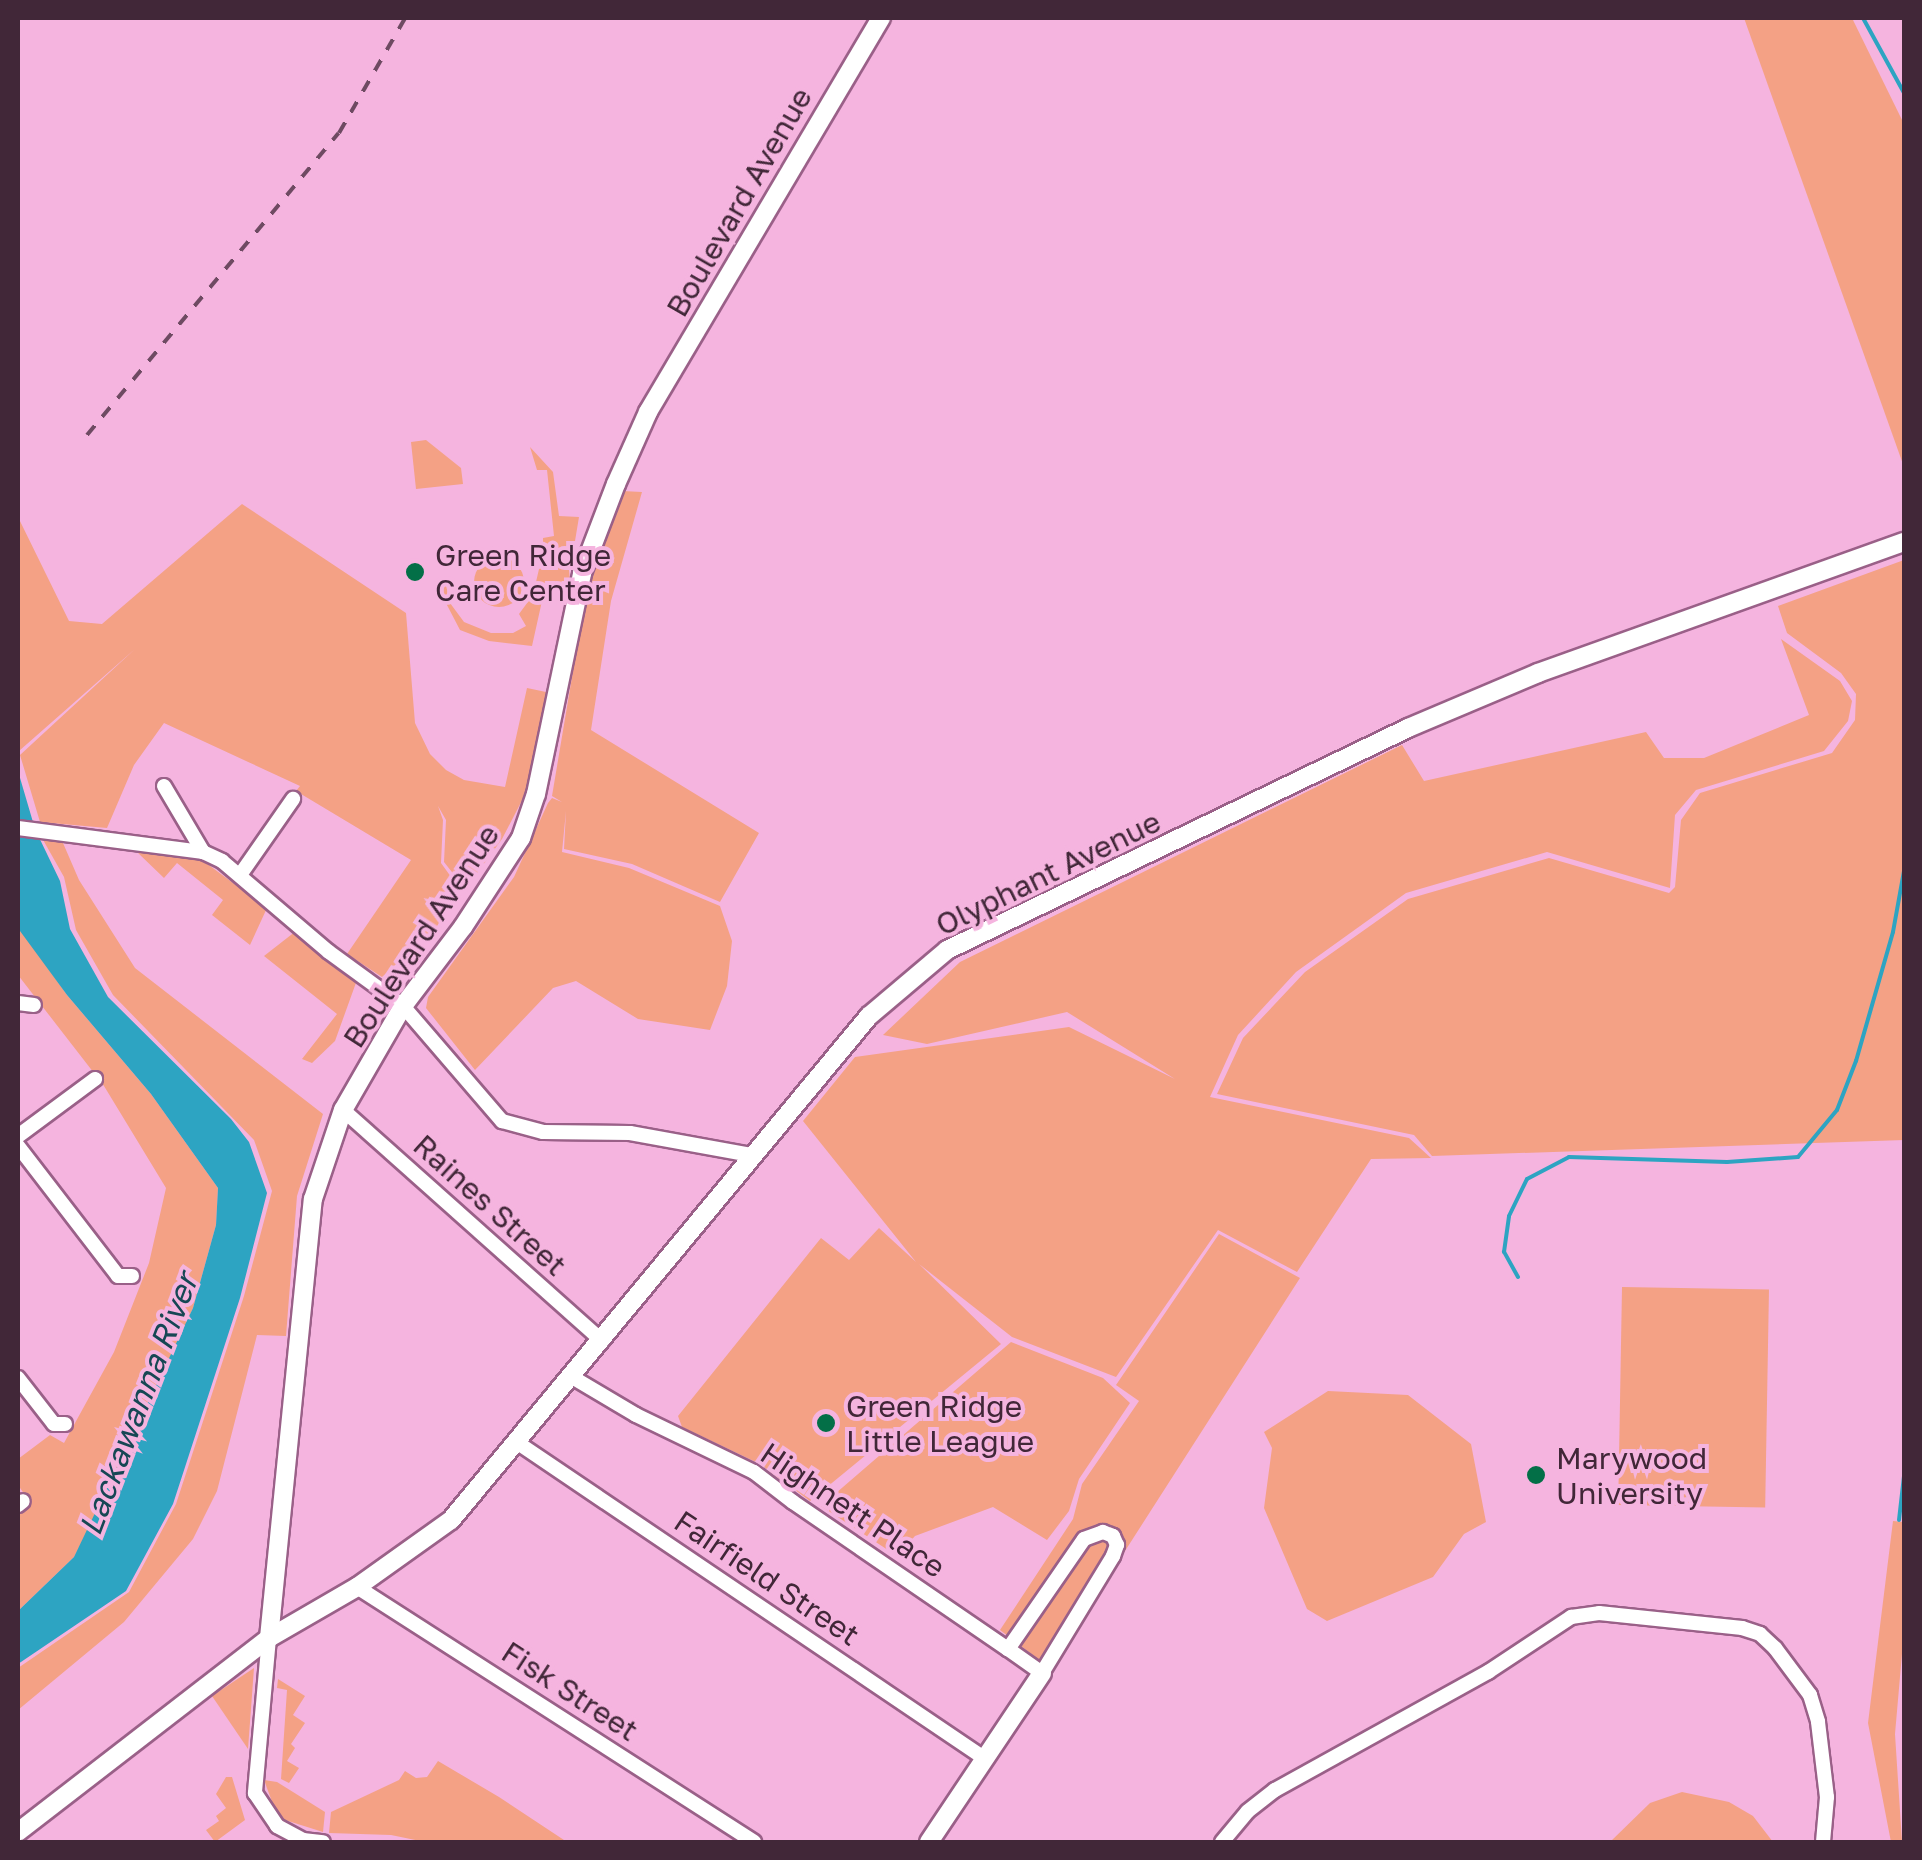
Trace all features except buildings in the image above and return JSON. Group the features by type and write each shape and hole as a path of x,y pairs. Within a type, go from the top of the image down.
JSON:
{"street":[{"name":"Boulevard Avenue","path":"269,1638 313,1199 343,1110 403,1006 463,927 521,838 536,794 582,573 648,412 881,18"},
{"name":"Olyphant Avenue","path":"269,1638 356,1587 451,1520 869,1016 947,950 1408,728 1522,680 1904,542"},
{"path":"164,786 202,852"},
{"path":"240,875 293,799"},
{"path":"18,828 202,852 240,875 329,952 403,1006 502,1121 543,1132 630,1133 751,1155"},
{"path":"18,1003 34,1005"},
{"path":"18,1136 95,1079"},
{"name":"Raines Street","path":"343,1110 602,1341"},
{"path":"18,1146 118,1276 132,1276"},
{"name":"Highnett Place","path":"572,1377 636,1416 754,1472 1042,1672"},
{"path":"18,1378 54,1424 65,1424"},
{"name":"Fairfield Street","path":"518,1443 984,1758"},
{"path":"933,1841 1113,1556 1117,1545 1113,1536 1103,1532 1084,1539 1008,1649"},
{"name":"Fisk Street","path":"356,1587 754,1842"},
{"path":"1222,1842 1248,1811 1275,1790 1488,1672 1571,1618 1599,1613 1742,1628 1760,1634 1776,1648 1810,1696 1818,1722 1827,1797 1823,1842"},
{"path":"18,1832 269,1638"},
{"path":"269,1638 255,1792 278,1826 303,1840 323,1842"}],"shaded area":[{"path":"1744,18 1852,18 1904,124 1904,467"},
{"path":"426,440 461,468 463,484 416,489 411,442"},
{"path":"530,447 553,472 559,516 579,517 573,553 543,542 543,538 554,536 547,470 537,470"},
{"path":"622,491 642,492 611,601 591,730 759,833 720,902 632,864 564,849 566,811 562,852 629,868 720,906 732,941 727,986 710,1030 638,1019 576,981 553,988 475,1070 426,1008 428,997 514,877 548,803 552,798 562,802 552,796 585,600"},
{"path":"242,504 406,613 415,723 430,754 446,770 464,780 505,787 527,688 546,692 532,781 502,839 473,879 459,881 444,862 446,820 438,806 443,820 441,863 459,888 436,928 382,977 347,954 411,860 296,791 300,786 164,723 134,765 107,828 40,822 20,755 135,649 19,751 18,517 69,621 102,624"},
{"path":"499,557 516,565 524,582 516,599 499,607 482,599 474,582 482,565"},
{"path":"1904,560 1904,1140 1432,1156 1414,1135 1217,1094 1243,1038 1305,972 1408,899 1549,858 1669,893 1675,887 1681,820 1700,793 1832,753 1855,720 1856,694 1841,673 1787,633 1778,606"},
{"path":"555,565 569,570 570,582 566,587 546,583 532,646 489,641 460,630 435,582 445,581 450,603 464,622 491,633 513,633 526,626 519,614 533,595 539,569"},
{"path":"1781,639 1840,681 1852,701 1848,721 1824,751 1696,790 1675,815 1670,888 1547,852 1406,893 1296,972 1238,1035 1210,1097 1409,1138 1431,1158 1371,1159 1297,1272 1218,1230 1116,1377 1012,1337 919,1264 1001,1344 810,1501 760,1464 682,1427 678,1416 821,1238 849,1260 879,1228 916,1262 803,1121 855,1057 1069,1027 1175,1079 1067,1012 927,1044 883,1035 960,962 1402,745 1424,781 1646,732 1664,758 1704,758 1809,715"},
{"path":"42,838 63,843 79,880 135,968 323,1114 297,1196 286,1336 257,1335 217,1491 193,1539 124,1622 18,1710 18,1668 129,1592 176,1504 244,1296 272,1191 254,1140 113,995 76,930 64,877"},
{"path":"137,852 202,860 267,908 250,945 212,915 223,900 177,863 164,878"},
{"path":"18,925 67,995 151,1094 218,1188 216,1225 193,1308 123,1462 74,1557 18,1611 18,1514 31,1504 18,1485 18,1459 50,1435 64,1443 114,1352 149,1263 166,1188 104,1086 18,975"},
{"path":"296,931 357,980 335,1041 312,1063 302,1059 337,1014 264,956"},
{"path":"1219,1234 1300,1278 1050,1668 1000,1630 1073,1519 1082,1484 1139,1401 1116,1385"},
{"path":"1622,1287 1769,1290 1765,1508 1618,1505"},
{"path":"1011,1342 1103,1378 1130,1403 1079,1479 1069,1511 1047,1540 993,1507 915,1536 897,1556 821,1506"},
{"path":"1328,1391 1408,1395 1471,1444 1486,1522 1464,1534 1433,1577 1327,1621 1307,1609 1264,1508 1272,1448 1264,1432"},
{"path":"1904,1517 1904,1631 1895,1734 1902,1842 1891,1842 1868,1723 1893,1521 1903,1522"},
{"path":"254,1668 248,1749 212,1696"},
{"path":"278,1679 305,1696 293,1715 305,1723 291,1744 295,1748 287,1761 299,1768 289,1783 281,1779 287,1690 277,1688"},
{"path":"438,1761 567,1842 425,1842 391,1835 329,1833 331,1812 399,1780 405,1771 416,1778 427,1777"},
{"path":"226,1777 232,1777 245,1820 215,1842 206,1830 219,1821 216,1816 226,1808 216,1794"},
{"path":"264,1780 277,1782 325,1812 323,1832 285,1820 274,1807"},
{"path":"1682,1792 1729,1802 1753,1816 1773,1842 1610,1842 1650,1803"}],"water":[{"path":"18,771 35,829 60,881 70,929 108,997 231,1119 249,1142 267,1193 240,1298 173,1504 126,1591 18,1664 18,1611 74,1557 193,1308 216,1225 218,1188 151,1094 67,995 20,931"}],"waterway":[{"path":"1863,18 1904,93"},
{"path":"1518,1277 1504,1252 1509,1216 1527,1179 1569,1157 1727,1162 1798,1157 1837,1110 1856,1061 1893,932 1904,871"},
{"path":"1899,1520 1904,1476"}],"railway":[{"path":"87,435 339,133 405,18"}],"place":[{"name":"Green Ridge Care Center","path":"415,572"},
{"name":"Green Ridge Little League","path":"826,1423"},
{"name":"Marywood University","path":"1536,1475"}],"water label":[{"name":"Lackawanna River","path":"138,1404"}]}
